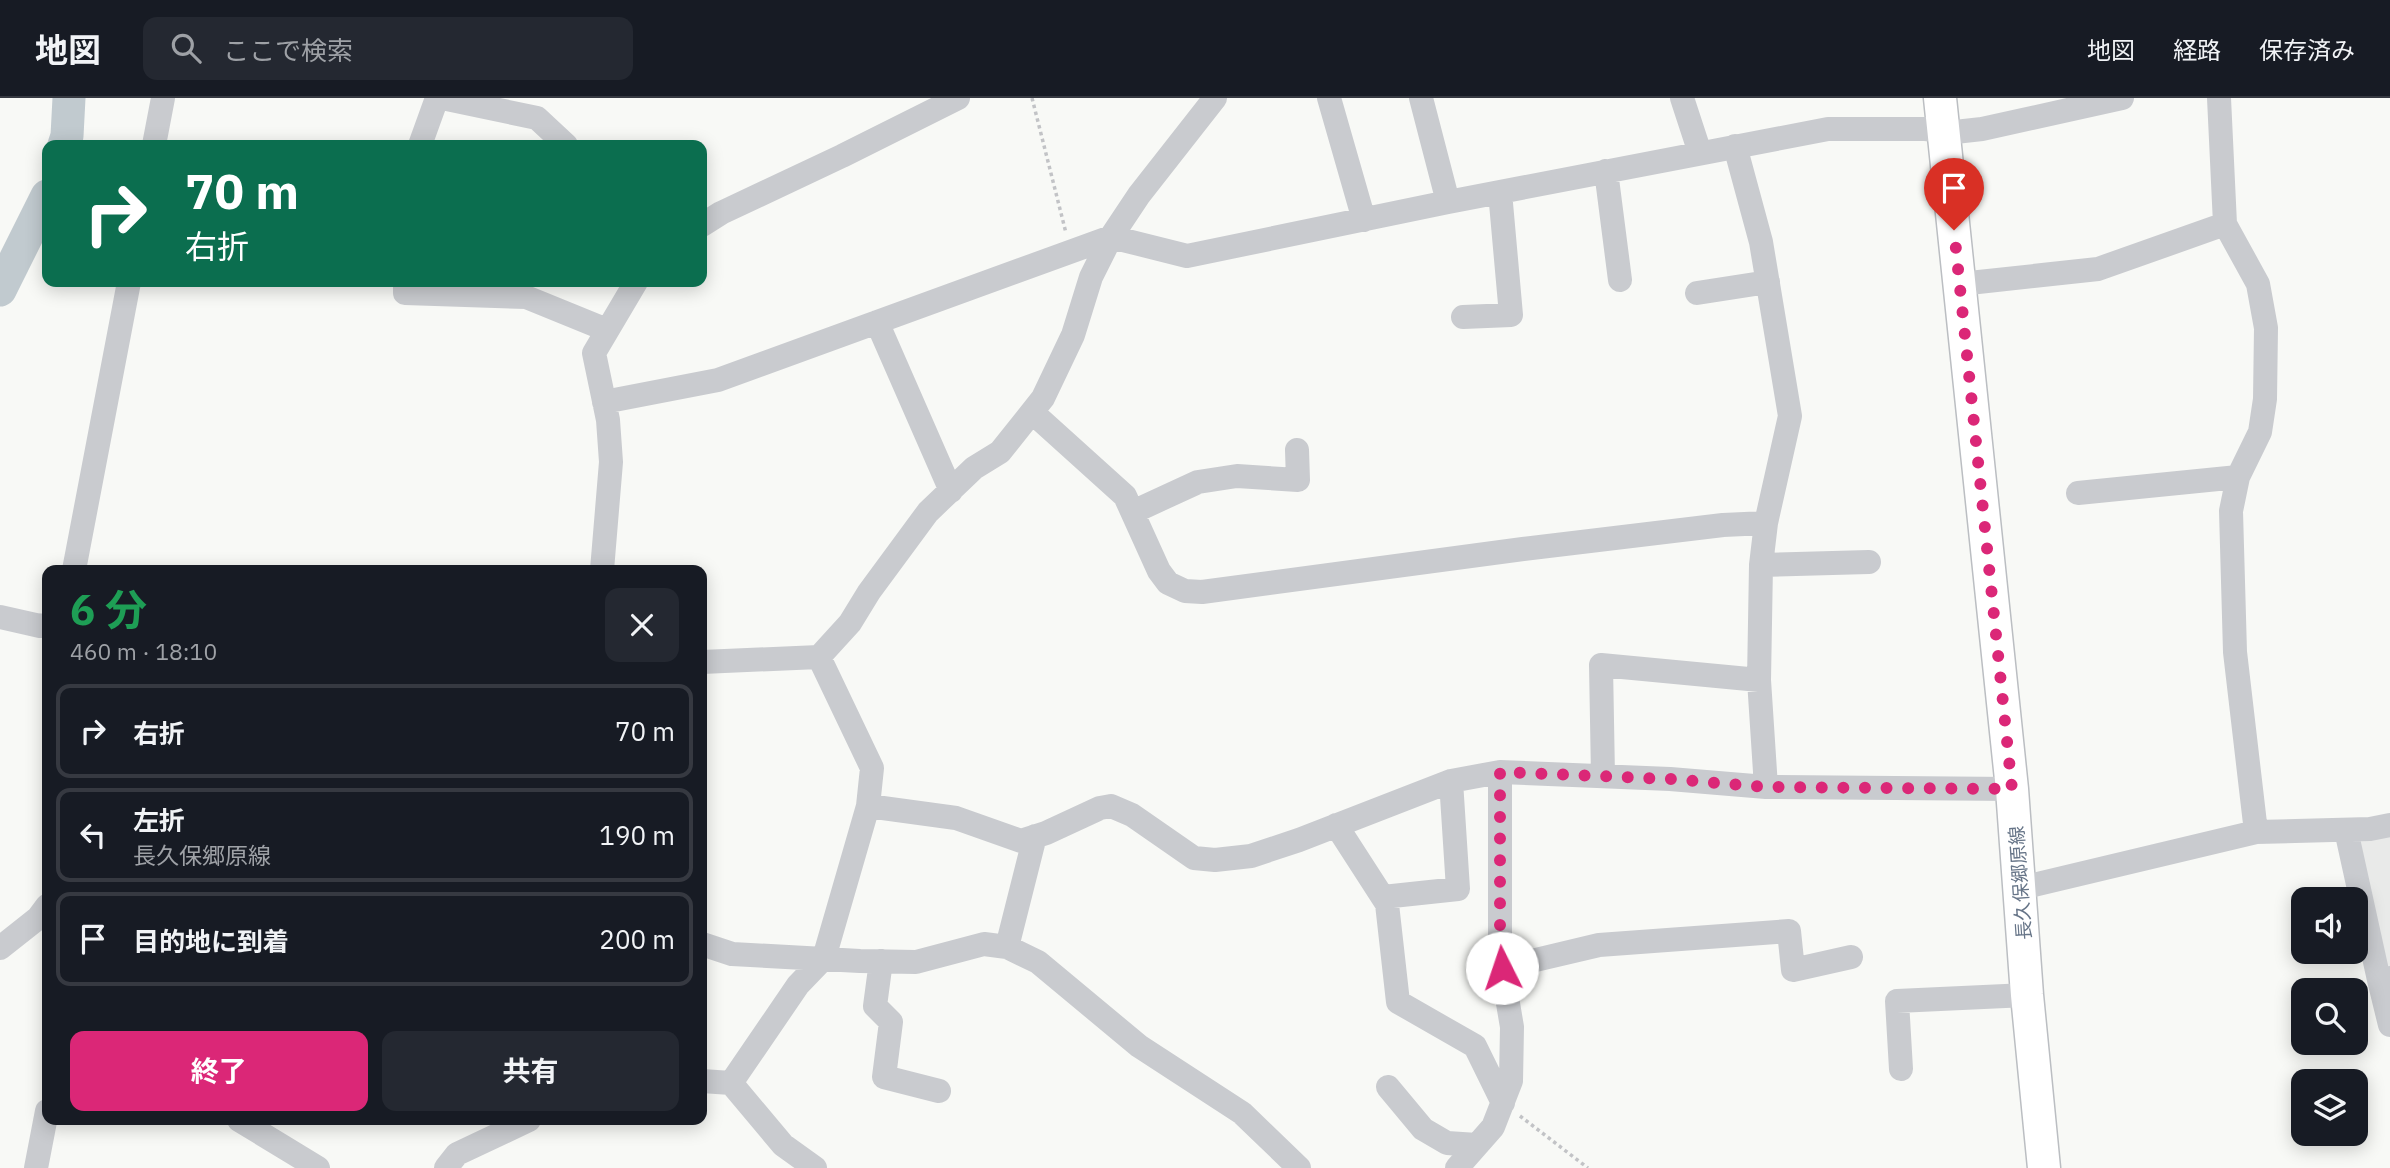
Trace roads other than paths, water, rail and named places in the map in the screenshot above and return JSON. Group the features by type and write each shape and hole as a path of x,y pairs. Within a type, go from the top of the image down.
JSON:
{"main road":[{"name":"長久保郷原線","path":"1940,98 2012,789 2027,995 2044,1168"}],"street":[{"path":"155,140 163,98"},
{"path":"422,140 440,98 537,118 561,140"},
{"path":"707,222 842,156 936,104 958,98"},
{"path":"707,662 819,657 850,623 869,592 928,512 974,468 1000,452 1043,398 1073,335 1091,277 1111,237 1139,195 1215,98"},
{"path":"1329,98 1364,220"},
{"path":"1421,98 1448,202"},
{"path":"1682,98 1700,153"},
{"path":"604,402 718,380 1111,237 1187,256 1448,202 1828,129 1982,129 2122,98"},
{"path":"2220,98 2225,223 2258,284 2266,328 2265,399 2260,432 2238,477 2231,512 2235,652 2256,832"},
{"path":"1735,146 1761,242 1790,416 1766,523 1761,565 1759,680 1766,787"},
{"path":"1606,171 1620,280"},
{"path":"1463,317 1511,315 1500,192"},
{"path":"1960,284 2098,269 2225,223"},
{"path":"1697,293 1768,282"},
{"path":"76,565 128,287"},
{"path":"405,287 405,293 526,297 607,330"},
{"path":"602,565 611,462 608,420 594,354 633,287"},
{"path":"877,322 951,491"},
{"path":"1032,413 1125,496 1159,571 1168,583 1185,591 1202,592 1723,525 1766,523"},
{"path":"1133,512 1198,482 1237,476 1298,480 1297,450"},
{"path":"2078,493 2238,477"},
{"path":"1761,565 1869,562"},
{"path":"0,617 42,626"},
{"path":"731,1083 797,985 824,958 868,806 872,768 819,657"},
{"path":"1603,776 1601,666 1759,680"},
{"path":"868,806 956,818 1021,841 1100,808 1111,806 1132,815 1194,858 1215,860 1251,856 1451,781 1500,772 1670,779 1766,787 2012,789"},
{"path":"1457,1168 1493,1127 1511,1081 1513,1027 1500,956 1500,772"},
{"path":"1383,897 1458,889 1451,781"},
{"path":"1336,825 1387,904 1398,1002 1475,1046 1503,1103"},
{"path":"2021,888 2256,832 2370,829 2390,825"},
{"path":"2346,830 2384,979 2390,1025"},
{"path":"1007,947 1035,836"},
{"path":"0,948 42,913"},
{"path":"1502,968 1599,945 1789,931 1793,970 1851,957"},
{"path":"707,946 732,954 881,961 916,961 984,944 1007,947 1038,962 1139,1046 1242,1113 1299,1168"},
{"path":"881,961 876,1006 891,1022 884,1077 939,1091"},
{"path":"1901,1069 1897,1001 2027,995"},
{"path":"707,1081 731,1083 783,1145 815,1168"},
{"path":"1388,1087 1423,1129 1447,1143 1478,1145"},
{"path":"36,1168 44,1125"},
{"path":"247,1125 318,1168"},
{"path":"446,1168 457,1154 518,1125"}],"waterway":[{"path":"66,140 69,98"},
{"path":"0,290 42,206"}]}
